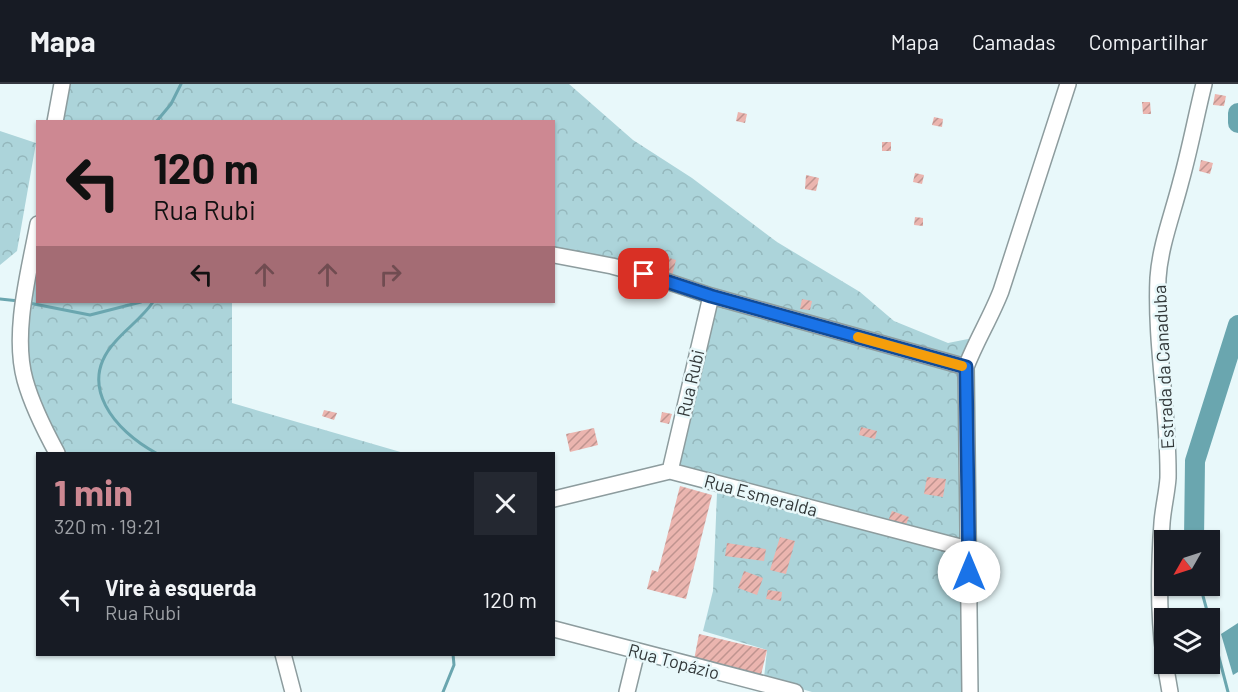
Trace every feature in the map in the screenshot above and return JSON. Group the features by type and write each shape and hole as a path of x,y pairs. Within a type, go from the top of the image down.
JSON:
{"street":[{"path":"55,120 62,84"},
{"path":"970,692 966,367 1001,291 1068,84"},
{"name":"Estrada da Canaduba","path":"1161,608 1162,522 1167,482 1168,442 1160,355 1158,276 1204,84"},
{"path":"36,235 24,302 21,345 25,380 47,435 56,452"},
{"path":"555,255 612,266 660,279 711,296 966,367"},
{"name":"Rua Rubi","path":"670,471 711,296"},
{"name":"Rua Esmeralda","path":"555,499 670,471 968,549"},
{"name":"Rua Topázio","path":"555,629 795,692"},
{"path":"627,692 637,651"},
{"path":"284,656 293,692"},
{"path":"1167,674 1170,692"}],"green space":[{"path":"57,84 569,84 633,140 692,178 777,242 860,292 894,321 948,343 978,337 966,367 968,549 675,467 711,296 555,256 555,120 52,120"},
{"path":"0,131 36,143 17,251 0,265"},
{"path":"36,232 36,303 232,303 232,403 401,452 57,452 21,345"},
{"path":"717,493 964,551 965,692 812,692 764,678 767,650 703,631 713,591"}],"shaded area":[{"path":"1238,623 1238,672 1233,675 1221,634"}],"building":[{"path":"1215,94 1226,96 1224,106 1213,105"},
{"path":"1142,102 1150,102 1151,114 1143,114"},
{"path":"738,112 747,114 745,123 736,121"},
{"path":"934,117 943,119 942,127 932,125"},
{"path":"882,142 891,142 891,151 882,151"},
{"path":"1201,160 1213,163 1210,174 1199,171"},
{"path":"915,173 924,175 922,184 913,182"},
{"path":"806,175 819,178 816,191 805,189"},
{"path":"915,217 923,218 923,226 914,225"},
{"path":"650,252 676,260 672,276 645,268"},
{"path":"802,299 812,301 810,310 800,309"},
{"path":"324,410 337,413 334,420 322,416"},
{"path":"662,412 672,414 669,424 660,422"},
{"path":"861,427 877,431 875,439 859,435"},
{"path":"594,428 598,445 570,452 566,434"},
{"path":"927,477 946,479 943,497 924,494"},
{"path":"680,486 712,495 686,599 647,589 652,570 658,572"},
{"path":"892,511 909,517 905,527 888,521"},
{"path":"780,537 795,541 786,574 770,570"},
{"path":"727,543 766,549 764,561 725,556"},
{"path":"744,571 763,578 757,595 738,588"},
{"path":"768,590 782,592 781,601 766,599"},
{"path":"699,634 767,650 761,675 694,660"}],"waterway":[{"path":"158,120 171,104 181,84"},
{"path":"1238,113 1238,123"},
{"path":"0,299 19,301"},
{"path":"29,303 90,315 137,303"},
{"path":"152,303 115,342 104,358 99,374 100,390 115,420 141,444 154,452"},
{"path":"1194,530 1195,461 1238,325"},
{"path":"1203,596 1206,608"},
{"path":"443,692 454,665 453,656"},
{"path":"1220,661 1228,692"}],"slow traffic":[{"path":"858,337 962,366"}],"route":[{"path":"644,274 711,296 966,367 969,572"}]}
